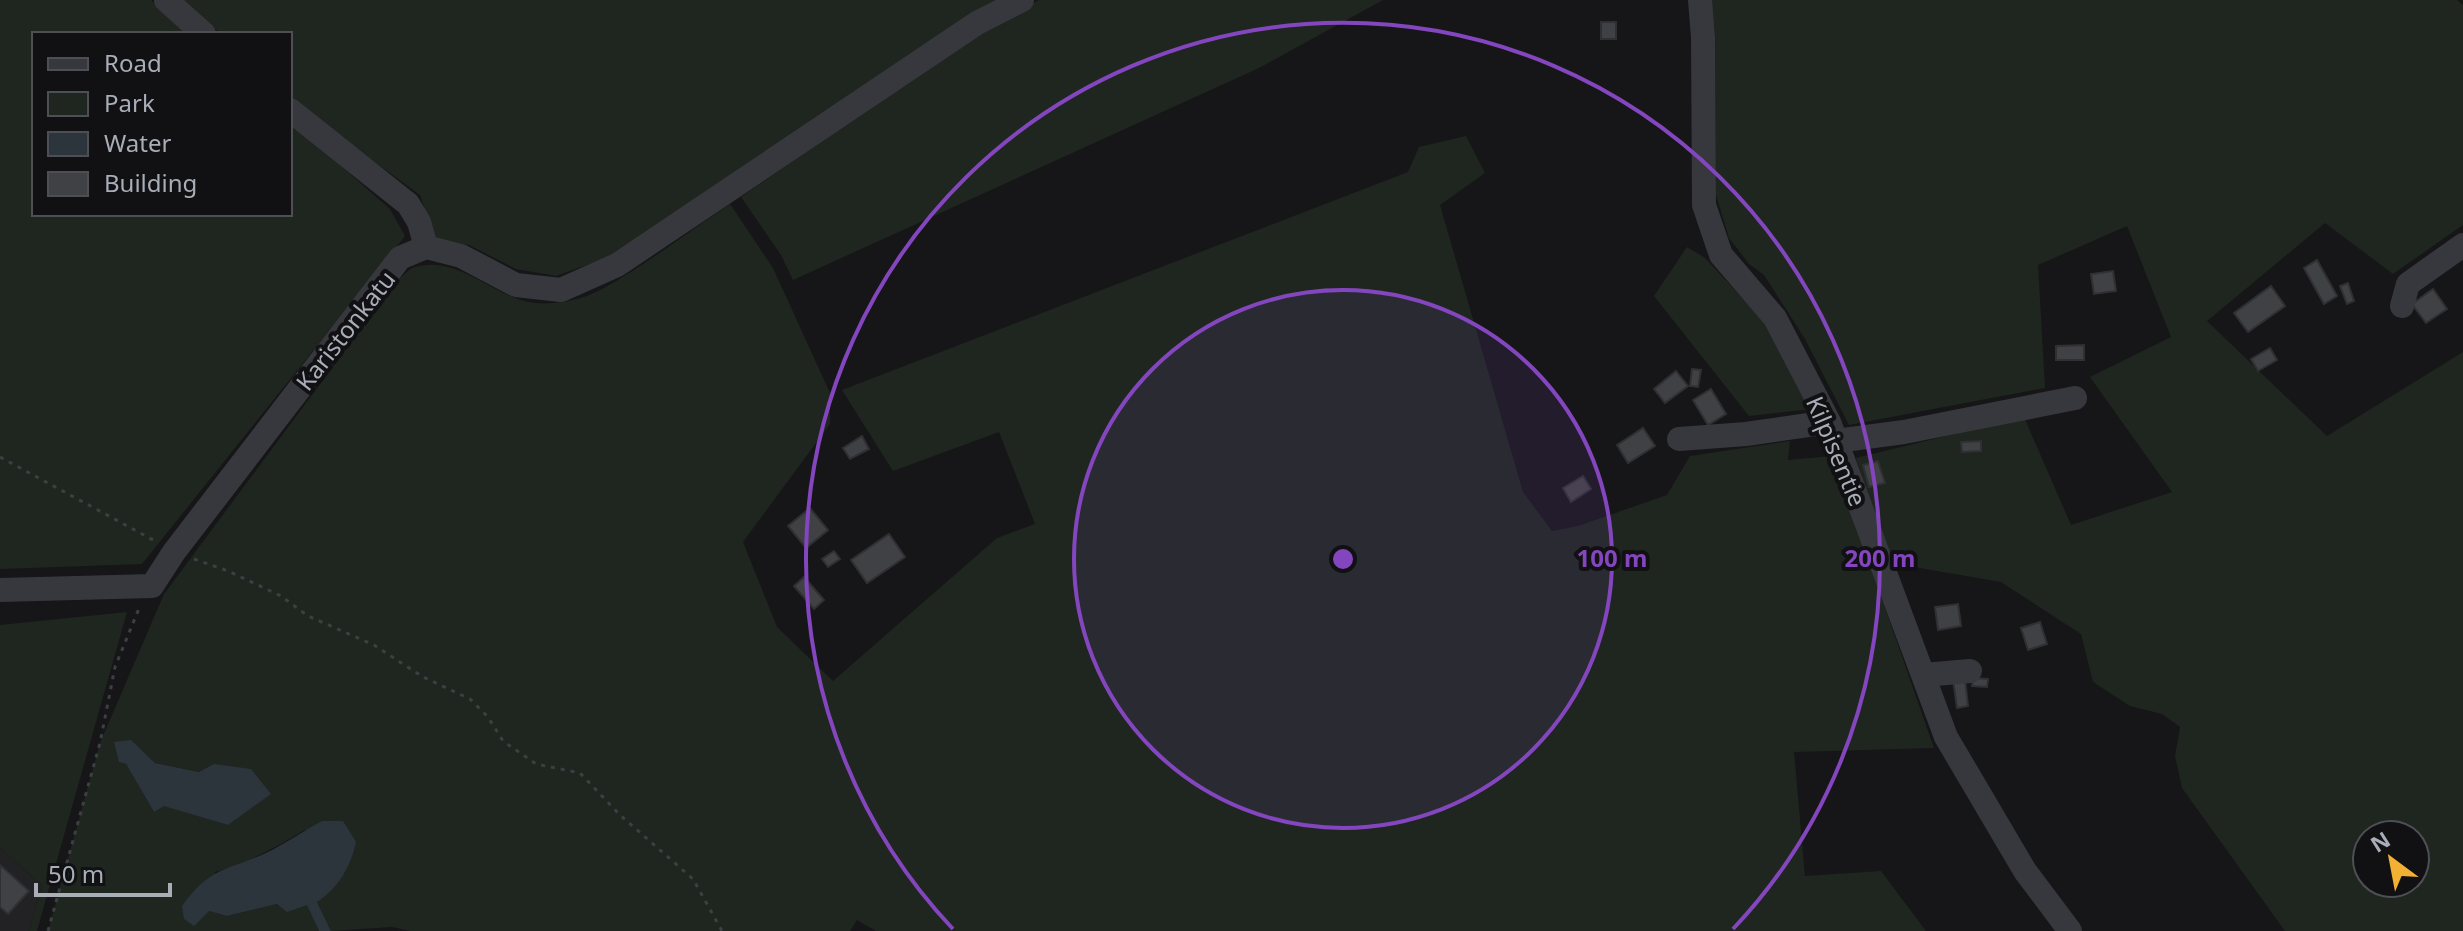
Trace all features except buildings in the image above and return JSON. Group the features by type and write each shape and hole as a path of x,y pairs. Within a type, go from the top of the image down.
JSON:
{"street":[{"path":"166,0 202,32"},
{"path":"292,112 408,204 419,222 426,247 461,256 516,285 561,290 617,265 977,23 1022,0"},
{"name":"Kilpisentie","path":"1700,0 1704,205 1721,255 1775,318 1832,432 1946,737 2025,871 2070,931"},
{"path":"2402,306 2408,284 2463,245"},
{"name":"Karistonkatu","path":"152,586 174,552 400,258 426,247"},
{"path":"1679,439 1746,434 1904,432 2075,398"},
{"path":"0,590 152,586"},
{"path":"1923,675 1970,671"}],"path":[{"path":"0,457 174,552 228,571 281,596 308,616 374,645 423,677 470,699 488,717 503,741 536,764 580,773 620,815 693,879 722,931"},
{"path":"48,931 100,743 115,667 140,605 152,586"}],"shaded area":[{"path":"0,848 42,885 29,931 0,931"}],"green space":[{"path":"0,0 151,0 188,32 32,32 32,216 292,216 292,123 390,209 405,236 142,564 0,569"},
{"path":"182,0 998,0 950,27 778,147 604,259 556,276 516,269 469,245 435,241 420,195 313,117 292,98 292,32 219,32"},
{"path":"1039,0 1383,0 1259,68 793,280 781,255 741,197 991,24"},
{"path":"1711,0 2457,0 2463,5 2463,225 2393,274 2325,223 2207,321 2327,436 2463,352 2463,931 2285,931 2182,788 2175,756 2180,727 2162,714 2130,706 2093,682 2081,634 2001,582 1891,563 1856,458 2024,417 2071,525 2172,492 2090,377 2171,337 2127,226 2038,265 2045,388 1849,425 1805,339 1764,275 1749,264 1729,238 1716,195 1715,32"},
{"path":"1466,136 1485,173 1440,205 1523,492 1552,531 1578,526 1667,495 1690,456 1790,441 1788,460 1832,456 1934,748 1794,752 1805,876 1881,871 1926,931 876,931 857,920 850,931 411,931 392,927 331,931 317,902 305,830 250,859 215,872 209,911 227,916 277,904 308,905 319,931 48,931 100,743 164,594 396,282 412,268 431,265 447,267 521,300 553,303 570,300 595,293 618,280 730,204 773,268 830,393 830,424 743,542 777,627 833,681 997,538 1035,524 999,432 893,471 842,390 1408,172 1419,147","holes":["130,740 155,763 199,772 251,769 228,825 164,805 154,812 126,764 119,762 119,755"]},
{"path":"1687,247 1705,258 1772,330 1811,409 1749,416 1654,296"},
{"path":"127,612 37,931 29,931 42,885 0,848 0,625"}],"water":[{"path":"131,740 155,763 199,772 214,764 251,769 271,794 228,825 164,806 154,812 126,764 119,762 114,742"},
{"path":"322,821 343,821 356,842 342,876 332,890 317,902 331,931 319,931 307,905 287,912 277,904 227,916 209,911 194,926 184,919 182,906 210,877 266,853"}]}
